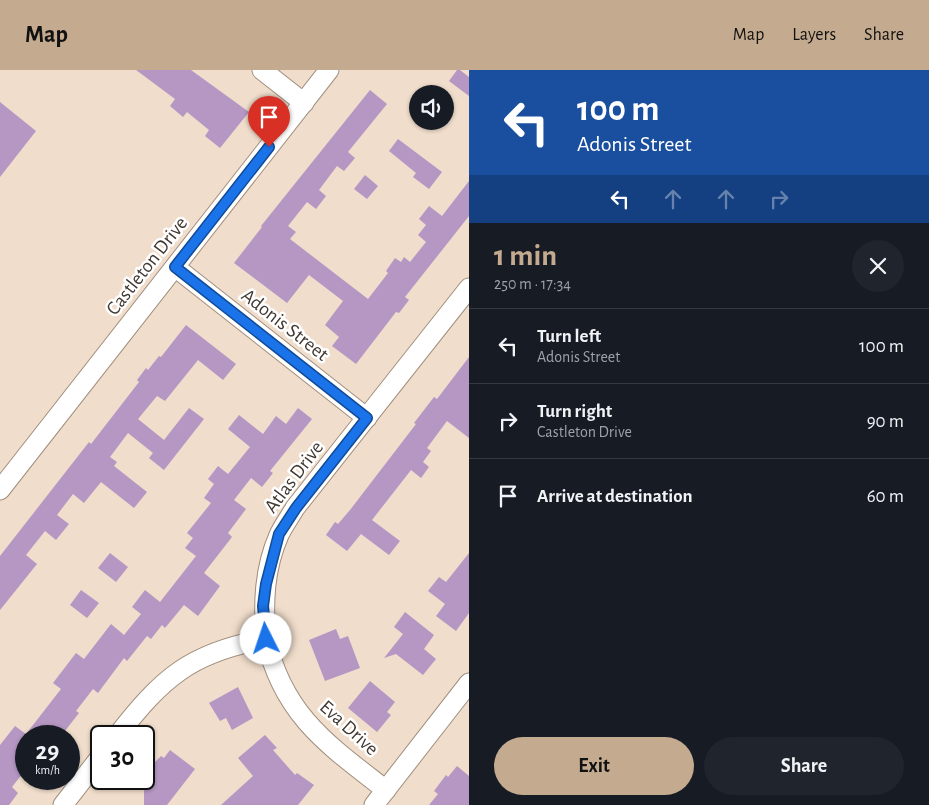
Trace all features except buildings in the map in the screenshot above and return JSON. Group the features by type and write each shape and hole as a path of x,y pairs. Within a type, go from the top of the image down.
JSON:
{"street":[{"path":"262,70 304,102"},
{"name":"Castleton Drive","path":"0,490 329,70"},
{"name":"Adonis Street","path":"175,267 367,418"},
{"name":"Atlas Drive","path":"266,639 263,606 266,584 279,534 296,508 469,288"},
{"path":"125,725 148,696 177,672 205,656 230,646 266,639"},
{"name":"Eva Drive","path":"266,639 276,674 297,711 320,738 386,790"},
{"path":"374,805 469,684"},
{"path":"63,805 90,770"}],"route":[{"path":"266,639 263,606 270,562 279,534 296,508 367,418 175,267 269,147"}]}
